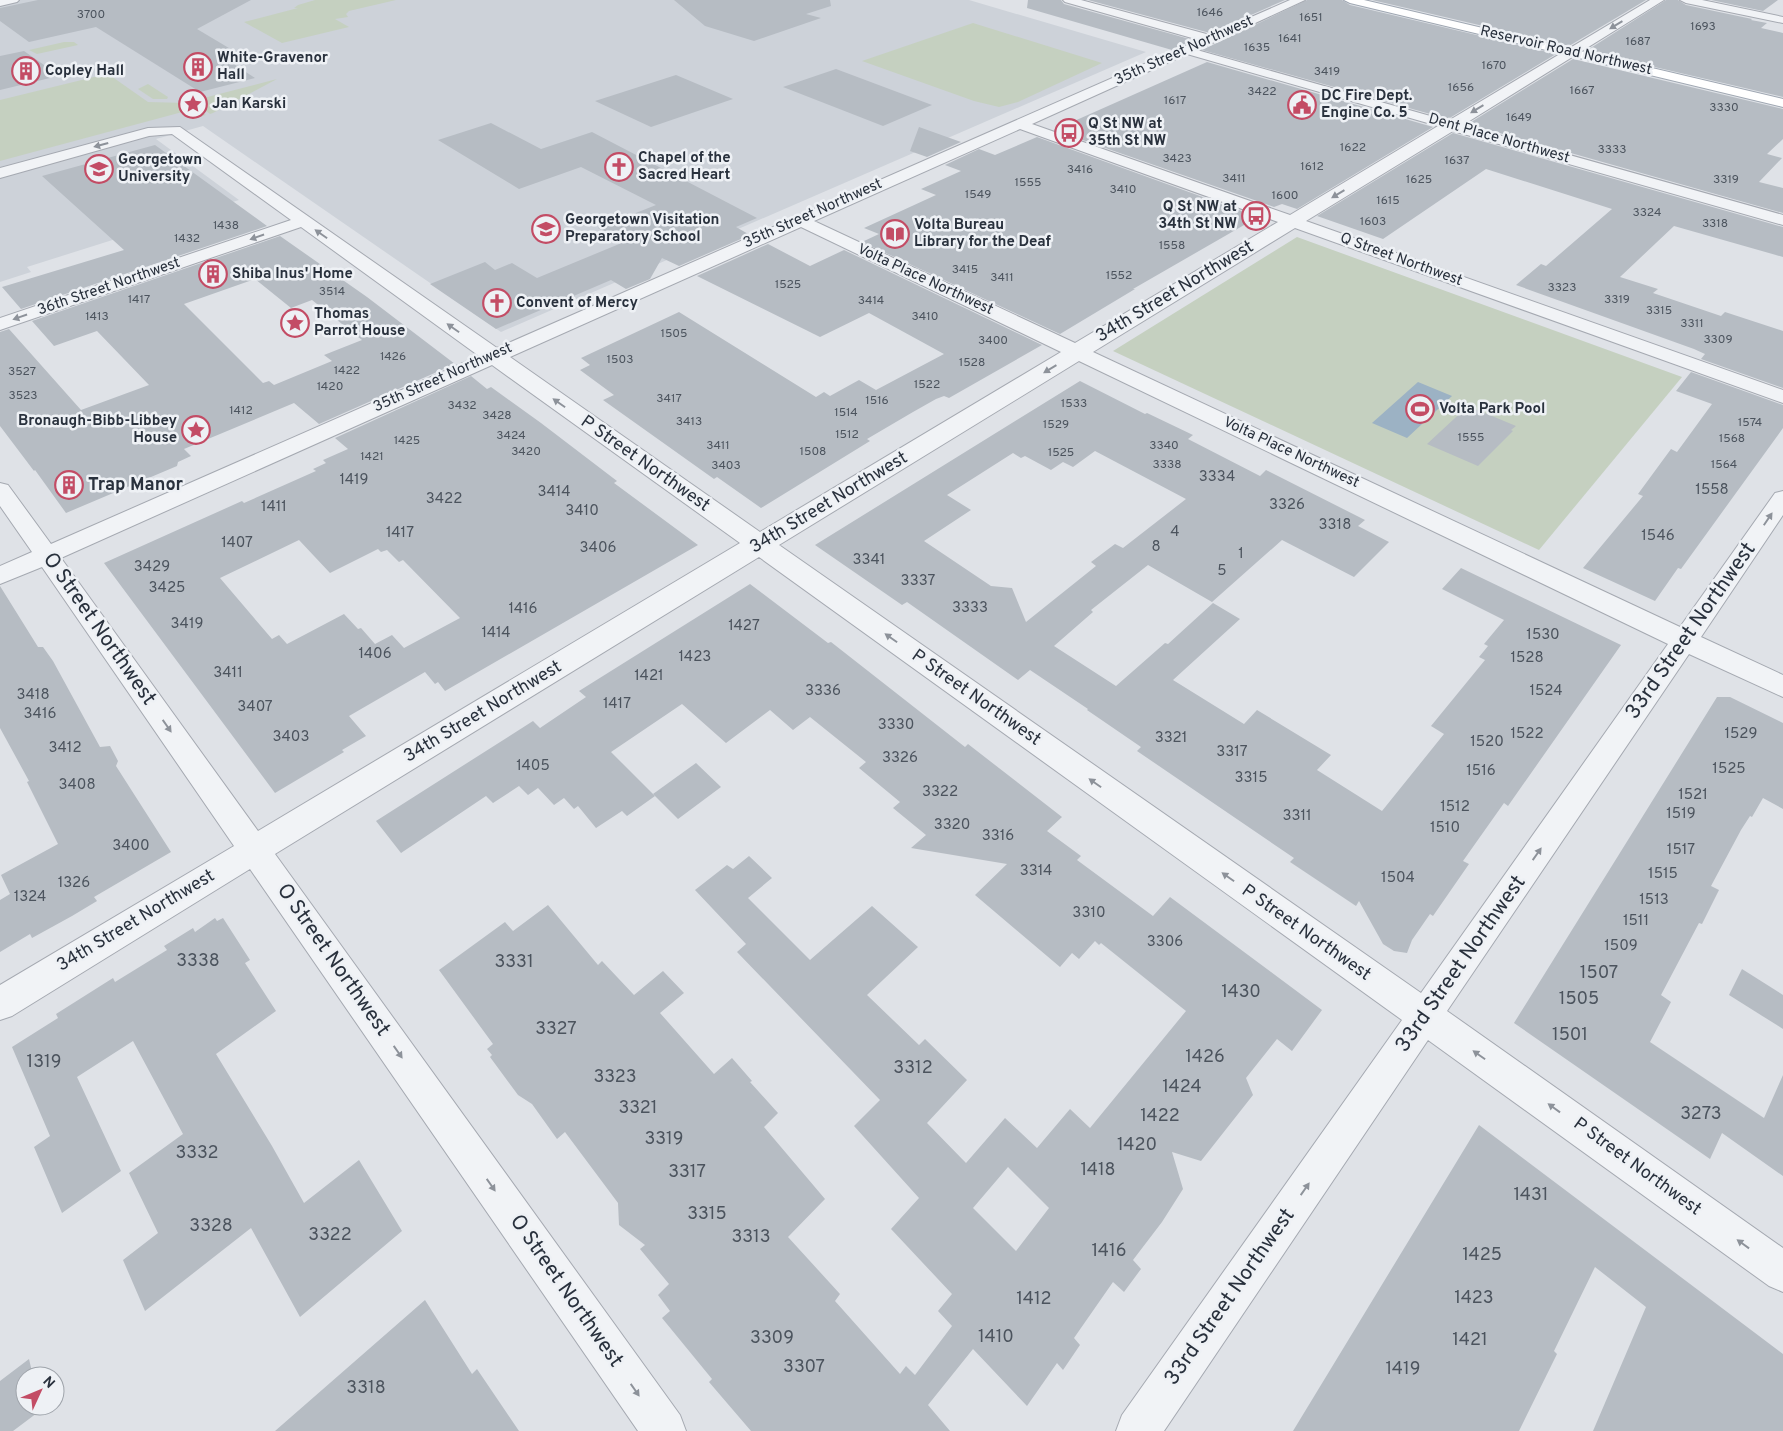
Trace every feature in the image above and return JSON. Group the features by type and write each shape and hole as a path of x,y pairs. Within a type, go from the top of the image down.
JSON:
{"main road":[{"name":"Reservoir Road Northwest","path":"1350,0 1783,103"}],"street":[{"path":"0,3 13,0"},
{"path":"1069,0 1210,38"},
{"name":"35th Street Northwest","path":"0,576 799,220 1299,0"},
{"name":"34th Street Northwest","path":"0,1004 1658,0"},
{"path":"1686,0 1783,20"},
{"name":"Dent Place Northwest","path":"1185,50 1783,220"},
{"name":"Q Street Northwest","path":"1019,124 1783,397"},
{"name":"P Street Northwest","path":"0,173 148,132 175,130 1783,1272"},
{"name":"Volta Place Northwest","path":"799,220 1783,687"},
{"name":"36th Street Northwest","path":"0,324 303,221"},
{"name":"O Street Northwest","path":"0,490 664,1431"},
{"name":"33rd Street Northwest","path":"1138,1431 1783,498"}],"shaded area":[{"name":"Georgetown Visitation Preparatory School","path":"0,0 969,0 1146,52 501,332 203,126 156,139 239,200 27,267 31,272 0,282"}],"green space":[{"path":"315,0 396,0 349,11 346,14 348,17 335,19 349,27 282,43 244,22 298,8 294,8"},
{"path":"973,23 1102,63 1018,102 999,107 974,101 862,61"},
{"path":"64,42 74,42 78,45 37,54 29,50"},
{"path":"102,75 111,76 148,102 187,103 206,115 196,118 186,111 0,161 0,100"},
{"path":"277,79 210,114 192,101"},
{"path":"148,84 168,97 167,99 153,99 138,89"},
{"path":"1297,237 1682,377 1539,550 1113,351"}],"water":[{"path":"1418,382 1452,396 1407,438 1372,423"}],"building":[{"path":"38,0 251,0 197,29 244,57 229,61 255,78 200,92 96,27 29,42 0,21 0,8"},
{"path":"674,0 830,0 831,6 806,14 821,18 754,41 705,26"},
{"path":"1028,0 1061,0 1064,4 1193,40 1172,50 1027,8"},
{"path":"1088,0 1285,0 1210,33"},
{"path":"1307,0 1342,0 1350,5 1556,54 1448,119 1202,50"},
{"path":"1372,0 1646,0 1569,46"},
{"path":"1666,0 1678,0 1686,5 1767,23 1761,28 1783,33 1783,97 1586,51"},
{"path":"1711,0 1778,0 1763,11"},
{"name":"Copley Hall","path":"24,51 54,72 45,74 50,78 0,90 0,56"},
{"path":"1573,59 1783,109 1783,139 1767,154 1782,158 1759,182 1783,188 1783,213 1468,124"},
{"path":"1207,62 1433,127 1297,209 1282,204 1274,207 1054,130"},
{"path":"836,69 932,105 883,126 783,87"},
{"path":"676,75 733,99 651,127 595,101"},
{"path":"491,123 541,149 592,132 757,218 736,227 750,235 679,266 662,258 650,279 626,289 611,280 496,329 430,284 485,262 495,270 512,263 537,278 624,242 598,228 656,205 581,167 519,189 438,140"},
{"path":"919,127 961,142 927,157 910,151"},
{"path":"1453,133 1783,227 1783,257 1674,226 1620,277 1658,289 1653,293 1721,316 1725,312 1783,331 1783,388 1701,359 1705,354 1694,349 1516,285 1541,264 1546,266 1612,209 1486,169 1383,239 1317,216"},
{"path":"1037,137 1258,217 1133,289 1135,289 1060,334 862,242 879,234 864,228 936,195 921,189 961,171 945,165 979,149 995,155"},
{"path":"155,145 267,226 21,309 2,287 124,250 42,176"},
{"path":"280,236 367,297 455,364 319,424 294,403 184,449 191,456 178,462 177,466 66,513 0,426 0,332 9,329 81,410 149,385 97,331 54,346 32,321","holes":["255,279 291,308 312,300 362,340 324,355 332,361 274,385 269,381 263,383 184,304"]},
{"path":"768,244 810,266 844,250 1042,345 949,398 944,396 936,399 913,412 867,439 870,441 761,508 717,477 714,479 603,400 614,395 580,370 590,365 581,358 679,312 816,397 824,392 830,396 859,380 876,390 944,354 869,313 820,337 697,276"},
{"path":"1691,372 1783,405 1783,428 1681,569 1678,568 1655,601 1583,568 1643,496 1638,494 1671,449 1677,452 1712,404 1676,391"},
{"path":"471,376 487,389 491,387 541,423 617,481 614,483 698,545 445,691 438,682 435,684 425,672 349,716 366,736 342,750 344,752 275,793 104,563 242,501 244,503 316,471 313,469 326,463 323,460 348,449 335,438","holes":["299,540 330,573 378,549 381,552 387,550 399,562 403,560 460,618 404,648 392,635 375,644 361,628 358,629 344,614 287,644 279,635 272,639 220,578"]},
{"path":"1080,381 1145,414 1147,413 1193,435 1188,439 1260,476 1266,470 1365,520 1358,526 1389,542 1354,577 1282,540 1212,602 1148,565 1091,610 1093,612 1054,646 1116,686 1165,643 1168,644 1213,603 1240,619 1173,680 1244,724 1257,710 1331,755 1317,770 1382,811 1444,734 1431,726 1485,660 1479,657 1488,646 1484,644 1504,620 1442,589 1461,568 1621,645 1508,806 1504,803 1463,861 1469,864 1433,916 1430,914 1412,940 1407,953 1394,951 1383,944 1359,901 1356,906 1290,862 1294,858 1137,751 1141,747 1088,709 1030,670 1018,680 907,602 902,605 815,545","holes":["1095,451 1186,499 1123,548 1115,544 1091,562 1096,566 1026,622 1012,588 991,586 924,541 971,510 947,495 1013,453 1021,458 1025,456 1051,470 1063,462 1073,467"]},
{"path":"1468,406 1516,426 1478,466 1427,444"},
{"path":"750,584 828,643 831,642 965,747 968,744 1062,817 1047,831 1081,856 1077,860 1153,916 1170,897 1322,1010 1292,1051 1277,1039 1246,1078 1253,1095 1201,1161 1172,1152 1183,1189 1162,1222 1133,1260 1141,1269 1124,1292 1113,1282 1074,1338 1080,1345 1063,1370 1057,1363 1027,1406 973,1349 928,1405 950,1431 751,1431 709,1382 712,1379 662,1318 670,1311 658,1295 669,1284 640,1249 645,1245 619,1225 618,1203 565,1132 557,1139 532,1104 518,1095 490,1057 492,1055 487,1049 493,1044 439,970 505,922 513,931 548,905 598,965 602,961 634,995 663,971 684,993 660,1013 714,1074 732,1058 752,1081 750,1082 778,1113 764,1127 825,1199 788,1237 840,1294 835,1301 900,1374 906,1366 915,1375 952,1326 938,1311 952,1294 891,1229 919,1198 854,1126 880,1100 737,952 746,944 695,890 727,865 733,869 749,856 772,878 748,898 810,960 872,906 918,947 867,995 919,1045 925,1039 967,1080 927,1123 966,1163 1005,1118 1037,1148 1070,1109 1090,1128 1186,1011 1101,943 1099,945 1095,941 1079,959 1072,953 1060,967 975,895 1007,864 911,848 926,835 893,808 900,802 859,768 866,762 810,717 793,730 770,710 726,743 682,704 611,752 655,796 627,816 622,811 596,828 578,806 574,809 564,798 554,805 538,788 528,795 519,786 493,803 486,796 401,853 376,821 533,721 540,728 586,697 579,691","holes":["1008,1167 1049,1208 1016,1251 973,1208"]},
{"path":"0,586 38,647 43,647 53,661 100,747 110,746 118,761 116,766 171,852 94,897 97,901 72,916 32,938 30,934 0,952 0,900 10,894 1,875 58,844 27,782 29,781 0,728"},
{"path":"1717,697 1730,697 1783,723 1783,809 1763,798 1752,817 1750,816 1741,830 1711,886 1719,890 1702,924 1699,923 1661,995 1671,1002 1650,1042 1764,1118 1783,1075 1783,1176 1722,1133 1710,1159 1514,1023"},
{"path":"696,763 721,787 678,819 653,794"},
{"path":"215,918 217,921 223,918 250,960 245,963 276,1011 216,1054 304,1203 359,1160 402,1231 300,1317 251,1228 145,1311 123,1260 158,1233 129,1173 183,1134 133,1041 77,1077 121,1171 62,1213 34,1147 50,1136 12,1047 58,1018 56,1014 113,978 115,982 167,950 164,946 193,928 195,932"},
{"path":"1742,969 1783,995 1783,1029 1729,995"},
{"path":"1479,1125 1783,1354 1783,1431 1593,1431 1646,1307 1595,1267 1554,1351 1557,1354 1519,1431 1293,1431"},
{"path":"425,1300 472,1374 477,1369 519,1431 275,1431"},
{"path":"29,1359 31,1366 20,1366"},
{"path":"15,1370 15,1416 33,1416 13,1431 0,1431 0,1381"}],"place":[{"name":"White-Gravenor Hall","path":"198,67"},
{"name":"Copley Hall","path":"26,71"},
{"name":"Jan Karski","path":"193,104"},
{"name":"DC Fire Dept. Engine Co. 5","path":"1302,105"},
{"name":"Q St NW at 35th St NW","path":"1069,133"},
{"name":"Chapel of the Sacred Heart","path":"619,167"},
{"name":"Georgetown University","path":"99,169"},
{"name":"Q St NW at 34th St NW","path":"1256,216"},
{"name":"Georgetown Visitation Preparatory School","path":"546,229"},
{"name":"Volta Bureau Library for the Deaf","path":"895,234"},
{"name":"Shiba Inus' Home","path":"213,274"},
{"name":"Convent of Mercy","path":"497,303"},
{"name":"Thomas Parrot House","path":"295,323"},
{"name":"Volta Park Pool","path":"1420,409"},
{"name":"Bronaugh-Bibb-Libbey House","path":"196,430"},
{"name":"Trap Manor","path":"69,485"}]}
